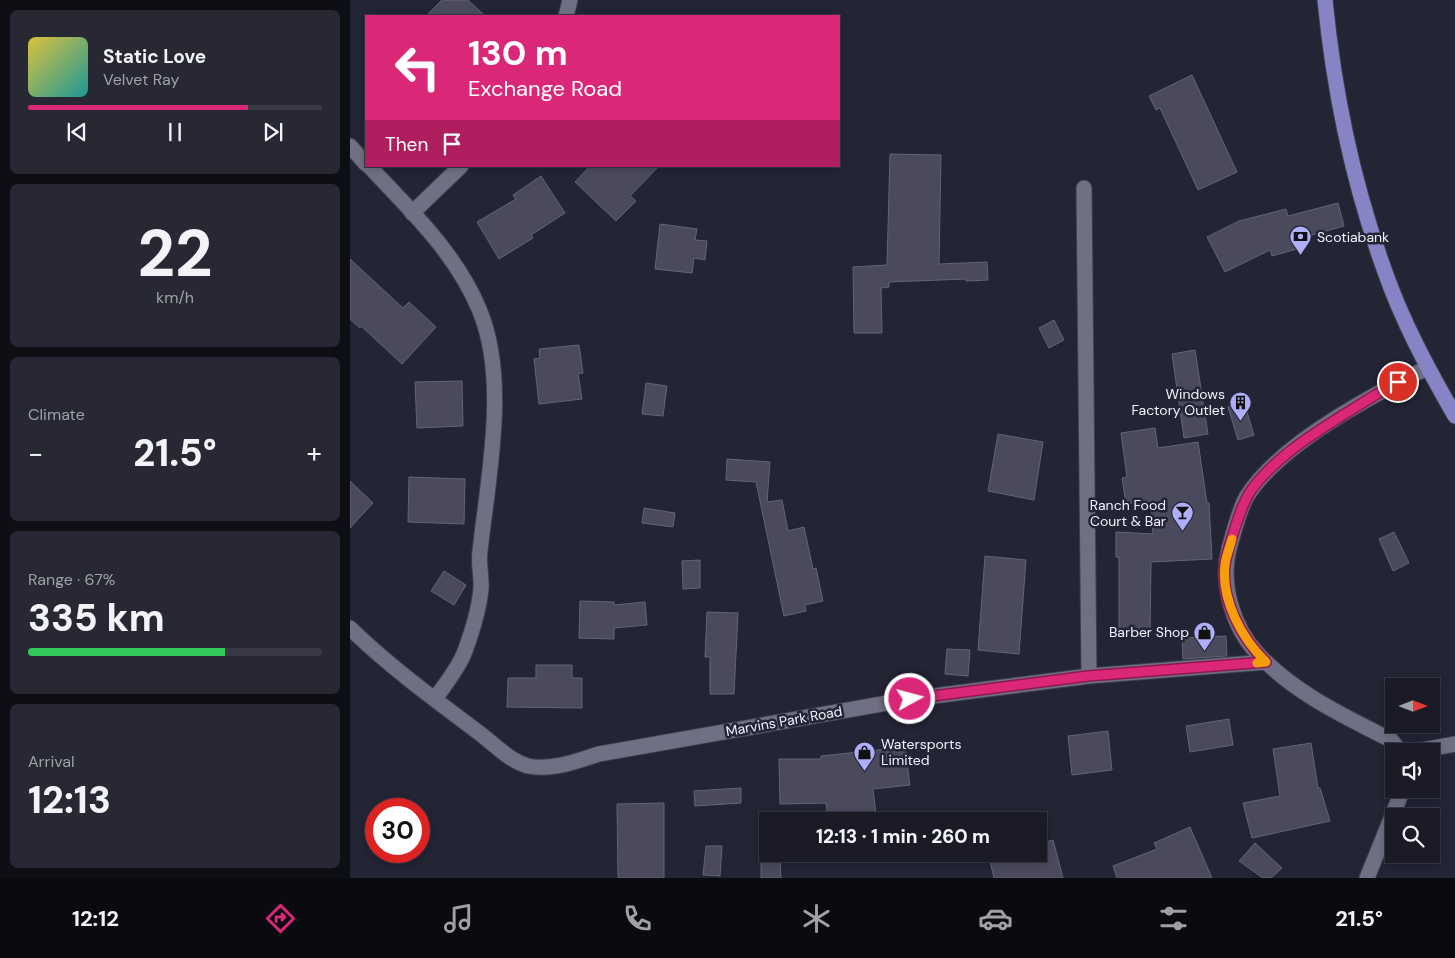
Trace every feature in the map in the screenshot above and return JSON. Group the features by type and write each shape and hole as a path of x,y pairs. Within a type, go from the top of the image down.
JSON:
{"main road":[{"path":"1324,0 1334,79 1360,194 1384,270 1403,317 1427,368 1455,416"}],"street":[{"path":"566,15 570,0"},
{"path":"350,146 365,163"},
{"path":"369,167 454,262 479,309 494,361 495,381 489,478 479,555 481,588 465,653 435,699"},
{"path":"412,213 460,167"},
{"path":"1084,188 1088,676"},
{"path":"1393,743 1306,694 1266,662 1249,644 1231,608 1226,585 1225,565 1246,498 1267,472 1304,440 1384,389 1427,368"},
{"name":"Marvins Park Road","path":"350,628 435,699 518,762 530,766 553,766 599,754 910,699 1088,676 1266,662"},
{"path":"1440,747 1455,744"},
{"path":"1367,878 1399,798"}],"building":[{"path":"442,0 468,0 484,15 427,15"},
{"path":"1192,75 1237,172 1198,190 1160,108 1156,110 1149,96"},
{"path":"890,154 941,155 939,264 987,262 988,280 889,282 889,287 881,288 882,333 854,333 853,267 887,265"},
{"path":"589,167 658,167 630,196 636,201 616,221 575,182"},
{"path":"541,176 565,213 531,235 533,238 499,259 477,222 516,199 513,195"},
{"path":"1338,203 1344,226 1301,238 1304,247 1272,256 1270,250 1225,272 1207,237 1239,221 1286,209 1288,216"},
{"path":"660,224 697,229 695,240 707,241 705,260 694,258 692,273 655,269"},
{"path":"350,259 403,308 409,302 436,327 402,364 361,326 360,328 350,319"},
{"path":"1054,320 1064,340 1049,348 1039,328"},
{"path":"579,345 583,373 578,374 582,399 539,404 534,359 540,358 539,349"},
{"path":"1195,350 1208,434 1184,438 1172,354"},
{"path":"462,381 463,426 417,428 415,382"},
{"path":"646,383 667,386 663,416 642,414"},
{"name":"Windows Factory Outlet","path":"1244,402 1254,435 1238,440 1228,407"},
{"path":"1155,428 1158,448 1198,442 1207,503 1209,503 1212,559 1151,562 1150,636 1119,635 1119,557 1116,557 1116,532 1153,534 1151,501 1126,504 1122,478 1127,477 1121,433"},
{"path":"998,434 1043,442 1034,500 988,491"},
{"path":"727,459 770,462 767,502 782,500 788,531 804,527 813,569 816,568 823,601 805,605 806,611 784,616 756,482 726,480"},
{"path":"409,477 465,479 464,524 408,522"},
{"path":"350,481 373,503 350,528"},
{"path":"644,508 675,513 673,527 642,523"},
{"path":"1394,532 1409,563 1393,571 1379,539"},
{"path":"985,556 1026,560 1019,654 978,650"},
{"path":"700,560 700,588 683,589 682,561"},
{"path":"444,571 466,585 454,605 431,591"},
{"path":"580,601 614,602 614,605 645,602 647,625 614,628 614,639 579,638"},
{"path":"707,612 738,613 734,694 710,694 710,657 705,657"},
{"name":"Barber Shop","path":"1226,636 1227,656 1183,659 1182,638"},
{"path":"947,649 970,650 968,676 945,674"},
{"path":"536,665 572,665 572,678 582,678 582,708 507,707 508,678 536,678"},
{"path":"1229,719 1233,745 1190,752 1186,726"},
{"path":"1108,731 1112,770 1072,775 1068,736"},
{"path":"1311,743 1318,788 1320,788 1330,821 1252,838 1243,803 1280,796 1273,749"},
{"name":"Watersports Limited","path":"905,747 910,785 873,789 876,812 827,812 826,803 780,804 779,759 821,759 821,756"},
{"path":"741,788 741,803 695,806 694,791"},
{"path":"664,803 664,878 618,878 617,804"},
{"path":"1190,827 1212,878 1117,878 1113,866 1157,849 1154,843"},
{"path":"1053,840 1063,878 994,878 990,862 1047,862 1047,842"},
{"path":"1255,843 1282,868 1271,878 1263,878 1239,861"},
{"path":"706,846 722,846 720,876 703,875"},
{"path":"761,862 780,862 781,878 761,878"}],"slow traffic":[{"path":"1232,539 1225,565 1226,585 1231,608 1241,629 1249,644 1266,662 1257,663"}],"place":[{"name":"Scotiabank","path":"1301,256"},
{"name":"Windows Factory Outlet","path":"1241,421"},
{"name":"Ranch Food Court & Bar","path":"1182,532"},
{"name":"Barber Shop","path":"1205,651"},
{"name":"Watersports Limited","path":"865,771"}],"route":[{"path":"910,699 1088,676 1266,662 1249,644 1241,629 1231,608 1226,585 1225,565 1246,498 1267,472 1304,440 1398,382"}]}
